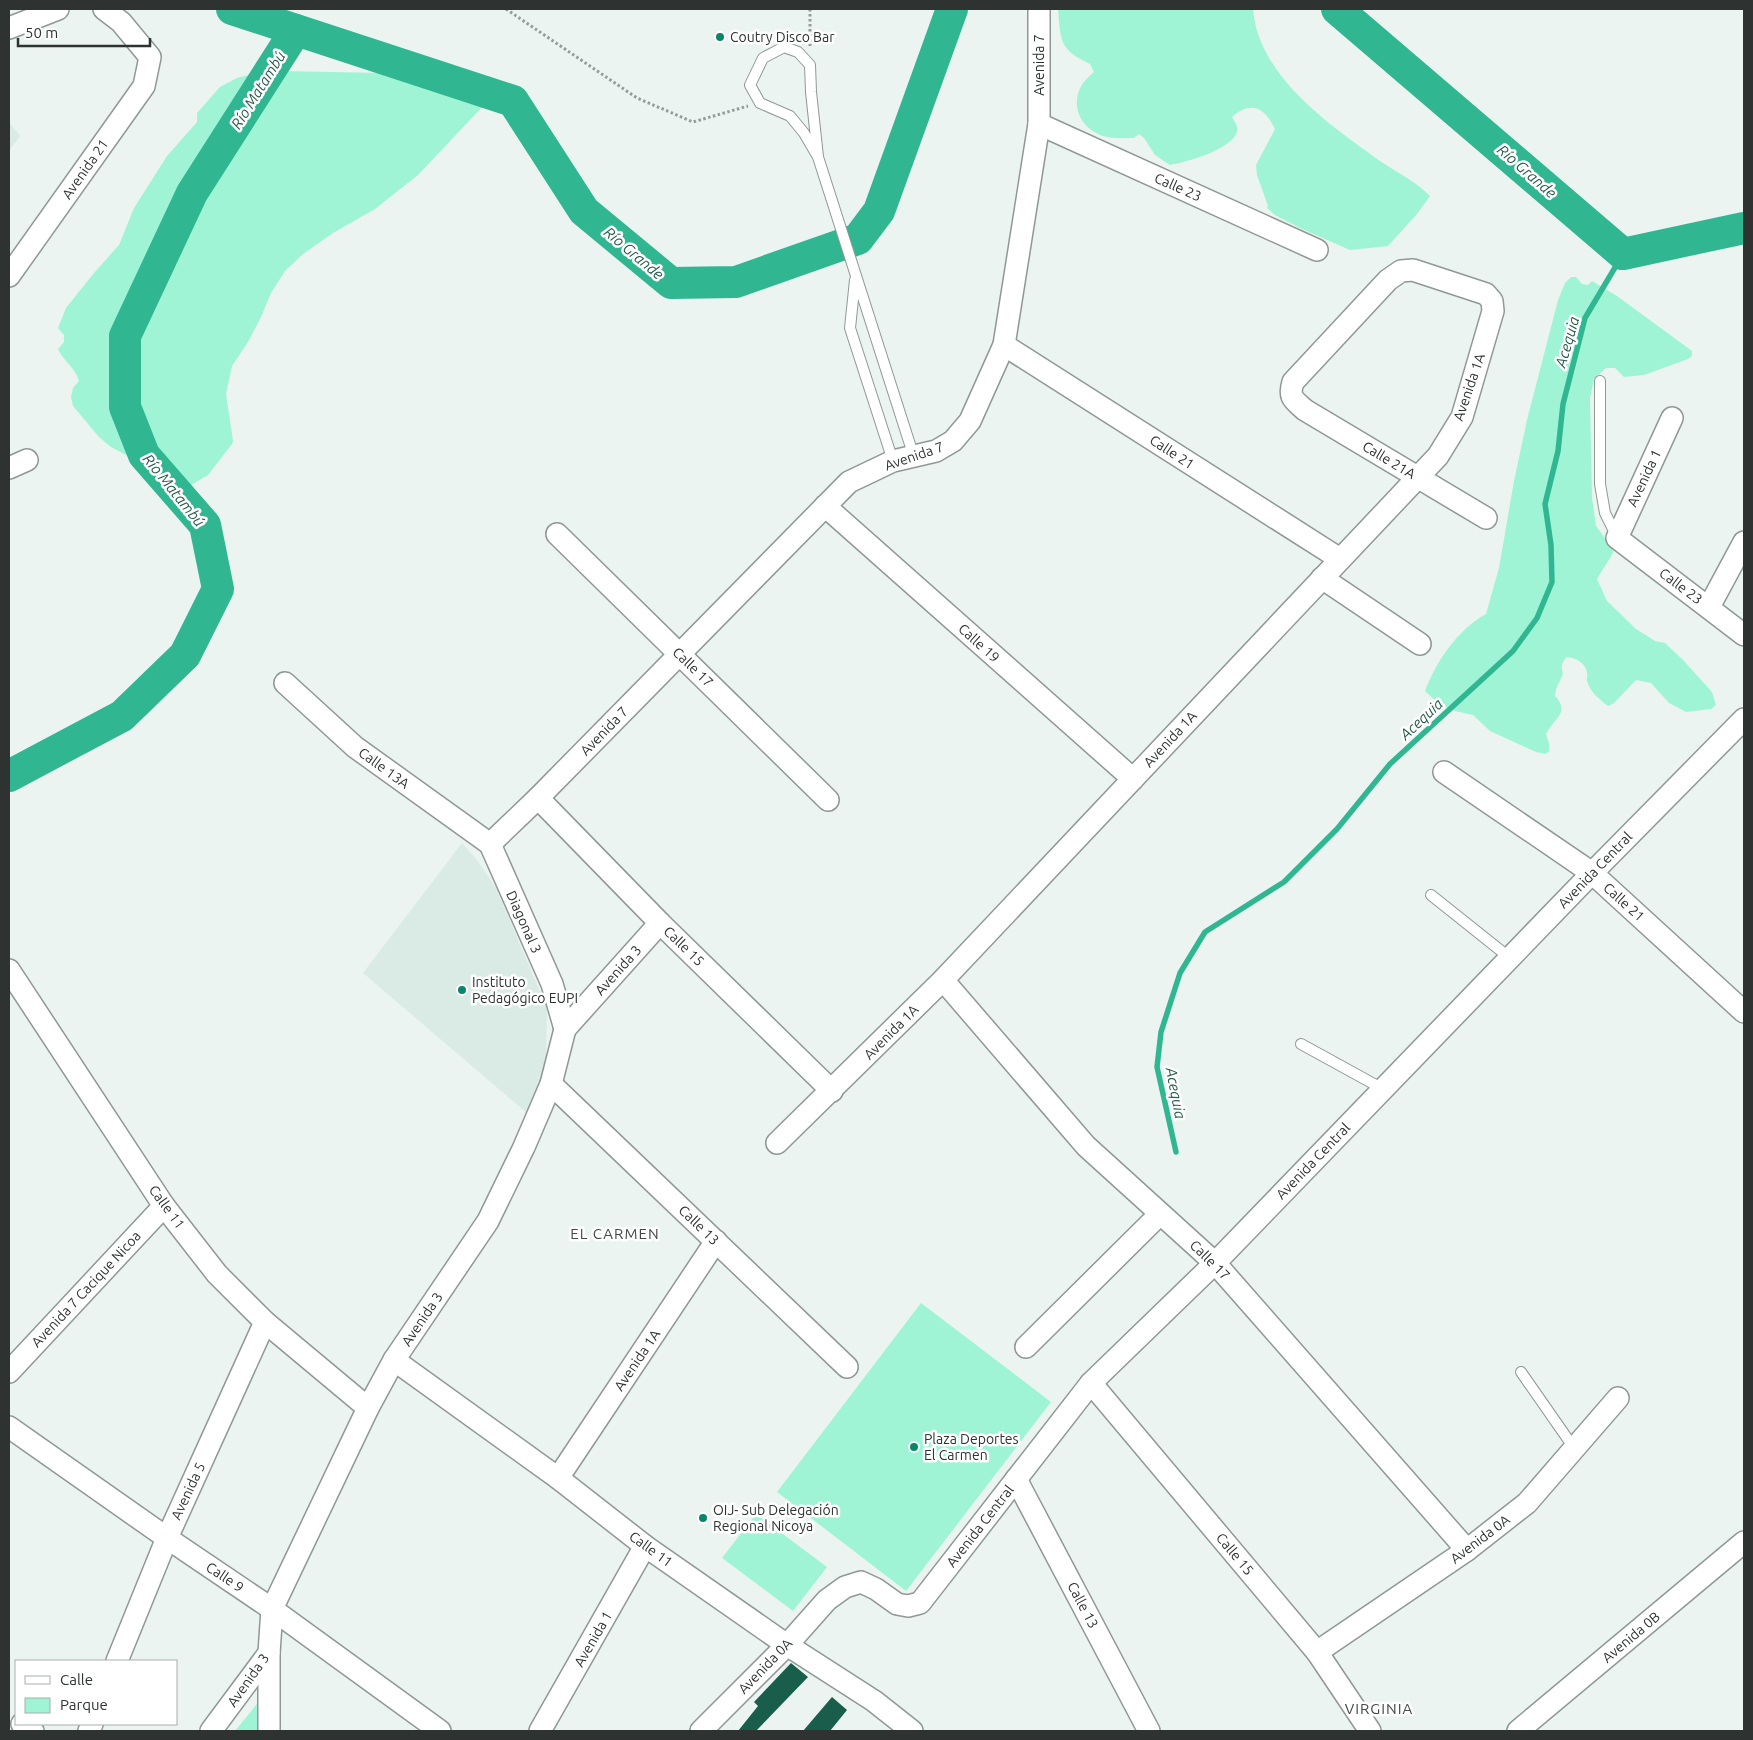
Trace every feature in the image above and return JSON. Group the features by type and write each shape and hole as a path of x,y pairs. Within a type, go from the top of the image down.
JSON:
{"street":[{"path":"9,28 34,13 58,9"},
{"name":"Avenida 21","path":"9,276 144,86 150,57 122,22 104,9"},
{"name":"Avenida 7","path":"490,844 538,798 849,482 893,461 936,451 953,441 970,420 1004,345 1039,124 1039,9"},
{"name":"Calle 23","path":"1039,124 1317,250"},
{"name":"Avenida 1A","path":"777,1144 944,980 1438,456 1462,416 1494,311 1492,301 1486,294 1413,270 1401,271 1388,280 1293,382 1290,391 1293,400"},
{"name":"Calle 21","path":"1004,345 1340,559"},
{"name":"Calle 21A","path":"1293,400 1305,410 1486,518"},
{"name":"Avenida 1","path":"1617,538 1672,418"},
{"name":"Calle 19","path":"825,506 1133,779"},
{"name":"Calle 17","path":"557,534 828,800"},
{"name":"Calle 23","path":"1617,538 1744,635"},
{"path":"1708,608 1744,542"},
{"path":"1322,578 1420,644"},
{"name":"Calle 13A","path":"285,683 355,747 490,844"},
{"name":"Avenida Central","path":"897,1604 908,1606 920,1603 1091,1383 1215,1263 1592,873 1744,719"},
{"name":"Calle 21","path":"1444,772 1592,873 1744,1012"},
{"name":"Calle 15","path":"538,798 660,923 832,1091"},
{"name":"Diagonal 3","path":"490,844 552,984 565,1029"},
{"name":"Avenida 3","path":"211,1731 269,1654 272,1609 368,1408 394,1360 488,1221 551,1084 565,1029 660,923"},
{"name":"Calle 11","path":"9,970 164,1206 217,1274 265,1322 368,1408"},
{"name":"Calle 17","path":"944,980 1086,1146 1215,1263 1467,1550"},
{"name":"Calle 13","path":"551,1084 847,1367"},
{"name":"Avenida 7 Cacique Nicoa","path":"9,1372 164,1206"},
{"path":"1026,1347 1160,1214"},
{"name":"Avenida 1A","path":"558,1478 716,1241"},
{"name":"Avenida 5","path":"117,1660 166,1538 265,1322"},
{"name":"Calle 11","path":"394,1360 558,1478 645,1546 787,1645 874,1701 912,1731"},
{"name":"Calle 15","path":"1091,1383 1317,1652 1370,1731"},
{"name":"Avenida 0A","path":"1317,1652 1467,1550 1527,1503 1618,1398"},
{"name":"Calle 9","path":"9,1427 166,1538 272,1609 440,1731"},
{"name":"Calle 13","path":"1016,1479 1149,1731"},
{"name":"Avenida 0B","path":"1518,1731 1744,1542"},
{"name":"Avenida 1","path":"540,1731 645,1546"},
{"name":"Avenida 0A","path":"701,1731 787,1645 828,1600 845,1587 861,1582 876,1589 897,1604"},
{"path":"269,1654 269,1731"}],"lane":[{"path":"818,157 810,65 798,52 784,47 764,58 750,85 760,103 790,116 804,133 818,157 914,457"},
{"path":"856,274 850,328 893,461"},
{"path":"1600,381 1600,484 1606,513 1617,538"},
{"path":"1431,896 1510,958"},
{"path":"1301,1044 1383,1089"},
{"path":"1521,1372 1574,1448"}],"path":[{"path":"506,9 637,98 692,122 760,103"},
{"path":"810,9 810,65"}],"shaded area":[{"path":"9,122 20,136 9,151"},
{"name":"Instituto Pedagógico EUPI","path":"462,843 477,860 496,888 547,1008 546,1057 539,1088 527,1113 363,973"}],"green space":[{"path":"1058,9 1253,9 1258,33 1268,56 1282,77 1300,97 1340,131 1430,196 1417,214 1388,246 1350,250 1300,228 1275,215 1267,208 1268,206 1257,175 1256,165 1275,129 1262,111 1251,108 1245,109 1232,117 1236,124 1237,132 1233,138 1217,150 1170,165 1155,155 1144,138 1139,134 1134,138 1118,138 1096,133 1080,117 1077,102 1081,86 1094,72 1090,64 1067,49 1061,37"},
{"path":"275,68 282,71 382,73 430,81 463,93 485,104 418,175 375,209 333,233 303,254 285,271 271,293 248,342 232,366 226,394 232,444 208,475 191,485 154,482 128,456 111,447 99,437 73,406 71,397 73,388 79,381 75,372 58,349 64,342 64,335 58,328 66,308 119,245 134,208 167,156 197,122 197,113 220,87 237,78"},
{"path":"1571,277 1576,277 1582,284 1588,285 1592,281 1617,296 1692,351 1692,356 1688,359 1644,375 1624,377 1615,368 1606,368 1594,379 1590,398 1592,498 1596,526 1613,549 1613,553 1597,579 1607,601 1636,629 1655,641 1665,643 1683,660 1712,692 1716,705 1711,709 1686,712 1669,703 1651,683 1636,680 1614,703 1608,706 1590,689 1585,666 1577,660 1567,657 1562,665 1563,674 1555,696 1561,707 1561,712 1546,734 1549,751 1546,754 1536,752 1490,731 1473,715 1455,711 1439,704 1425,691 1435,669 1449,647 1466,628 1486,614 1499,568 1527,420 1558,300 1565,283"},
{"name":"Plaza Deportes El Carmen","path":"921,1303 1051,1402 906,1591 777,1492"},
{"path":"756,1514 827,1567 793,1611 722,1558"},
{"path":"261,1699 259,1731 235,1731"}],"building":[{"path":"791,1663 808,1677 756,1731 738,1731 758,1706 754,1702"},
{"path":"832,1697 847,1710 830,1731 803,1731"}],"waterway":[{"name":"Río Grande","path":"232,9 513,101 584,211 671,283 736,282 858,239 879,211 952,9"},
{"name":"Río Grande","path":"1337,9 1623,254 1744,228"},
{"name":"Río Matambú","path":"9,776 122,716 185,655 218,589 205,525 144,455 125,407 125,336 192,193 296,30"},
{"name":"Acequia","path":"1176,1152 1157,1067 1161,1032 1180,973 1205,932 1284,882 1337,829 1390,764 1513,651 1537,618 1552,582 1551,545 1545,504 1558,451 1563,404 1585,318 1623,254"}],"place":[{"name":"Coutry Disco Bar","path":"720,37"},
{"name":"Instituto Pedagógico EUPI","path":"462,990"},
{"name":"Plaza Deportes El Carmen","path":"914,1447"},
{"name":"OIJ- Sub Delegación Regional Nicoya","path":"703,1518"}],"district":[{"name":"EL CARMEN","path":"615,1233"},
{"name":"VIRGINIA","path":"1379,1708"}]}
